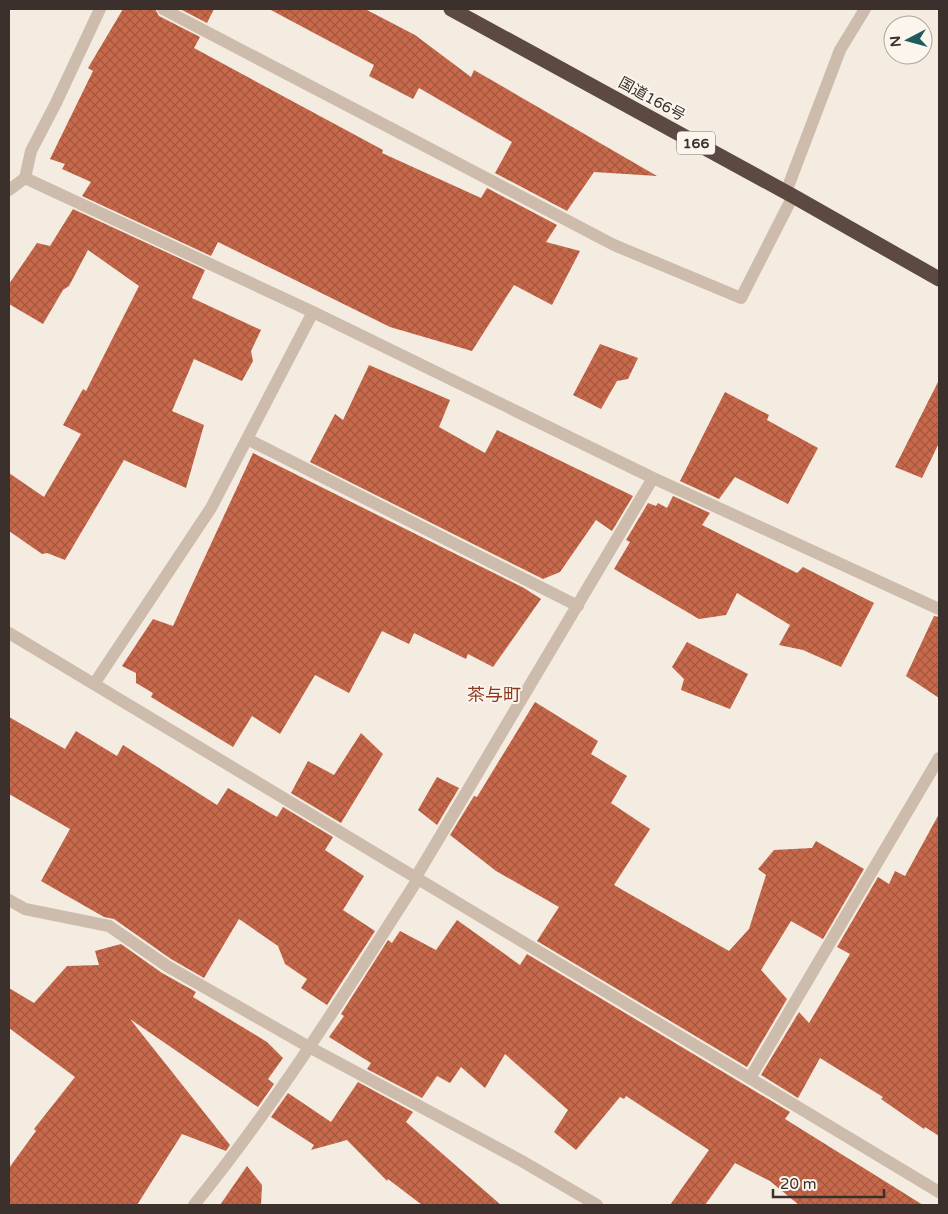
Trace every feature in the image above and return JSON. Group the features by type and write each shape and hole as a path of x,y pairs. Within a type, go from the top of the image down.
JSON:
{"highway":[{"name":"国道166号","path":"451,9 790,194 939,279"}],"street":[{"path":"9,190 25,178 31,151 56,103 100,9"},
{"path":"163,9 614,245 741,298 790,194 840,50 865,9"},
{"path":"25,178 313,312 653,478 939,609"},
{"path":"94,684 211,508 313,312"},
{"path":"247,438 578,606"},
{"path":"194,1205 229,1162 310,1047 417,878 460,806 463,797 653,478"},
{"path":"9,633 939,1192"},
{"path":"750,1078 939,758"},
{"path":"9,900 25,909 109,926 168,966 310,1047 520,1160 597,1205"}],"building":[{"path":"123,9 155,9 159,16 200,37 194,48 383,150 382,153 481,198 487,188 557,225 546,242 580,251 552,305 514,285 472,351 390,327 218,242 211,256 82,196 91,182 62,169 65,164 50,159 93,71 88,68"},
{"path":"180,9 214,9 207,23"},
{"path":"269,9 365,9 415,35 471,77 474,70 657,176 594,172 567,211 495,173 512,142 419,88 413,99 369,76 374,65"},
{"path":"73,209 205,270 192,298 261,330 251,351 253,361 242,381 194,359 172,411 204,425 186,488 124,460 65,560 47,553 42,554 9,531 9,473 44,497 81,434 63,425 83,389 86,391 139,286 88,250 69,286 63,290 43,324 9,304 9,284 37,243 50,246"},
{"path":"600,344 638,358 628,379 617,381 601,409 573,395"},
{"path":"369,365 450,400 439,427 485,453 497,430 633,496 612,531 596,520 560,572 543,579 310,462 335,414 343,420"},
{"path":"939,380 939,443 922,478 895,467"},
{"path":"725,392 769,415 767,420 818,448 788,504 735,477 719,499 680,481"},
{"path":"253,453 524,588 541,599 493,667 468,654 466,659 414,633 409,644 382,631 349,693 315,675 280,734 252,716 233,747 151,697 153,693 136,683 136,673 122,666 153,619 173,626"},
{"path":"673,496 710,513 702,525 797,573 803,567 874,603 841,667 803,650 779,645 790,625 737,593 726,615 699,619 614,569 630,542 626,540 648,503 656,506 658,503 667,508"},
{"path":"934,616 939,617 939,698 906,676"},
{"path":"687,642 748,674 730,709 681,690 684,679 672,667"},
{"path":"535,702 598,741 591,754 627,776 611,803 650,829 614,885 729,951 749,929 766,875 758,869 774,850 812,848 816,841 864,869 823,939 791,921 761,970 787,999 747,1067 537,941 559,907 496,871 450,835 474,796 477,797"},
{"path":"9,717 65,749 76,731 117,756 123,745 217,805 228,788 277,817 283,807 333,837 325,850 364,876 343,910 375,931 327,1005 301,988 307,979 285,964 278,946 239,919 204,978 171,959 114,919 104,917 41,881 70,829 9,794"},
{"path":"361,733 383,754 341,823 291,793 308,761 334,775"},
{"path":"437,777 459,788 437,825 418,810"},
{"path":"939,814 939,1136 925,1127 924,1129 881,1099 883,1097 820,1058 798,1098 761,1075 799,1012 809,1023 850,954 837,947 878,877 889,884 895,871 905,876"},
{"path":"457,920 520,965 527,954 790,1112 785,1119 923,1205 799,1205 770,1181 735,1163 705,1205 670,1205 709,1150 626,1096 624,1099 620,1097 576,1150 554,1132 568,1110 505,1054 485,1088 461,1067 450,1083 437,1076 422,1098 367,1069 371,1063 329,1037 344,1016 341,1014 388,940 392,943 400,931 436,950"},
{"path":"121,944 162,973 196,992 193,997 267,1042 283,1058 268,1079 274,1084 258,1107 130,1019 230,1145 226,1151 182,1134 137,1205 9,1205 9,1168 36,1131 34,1129 75,1077 9,1028 9,988 34,1003 67,966 99,965 95,951"},
{"path":"358,1082 413,1112 406,1122 501,1205 422,1205 388,1179 387,1181 347,1140 311,1150 314,1145 271,1117 288,1093 331,1122"},
{"path":"247,1166 262,1185 261,1205 220,1205"}],"district":[{"name":"茶与町","path":"494,695"}]}
